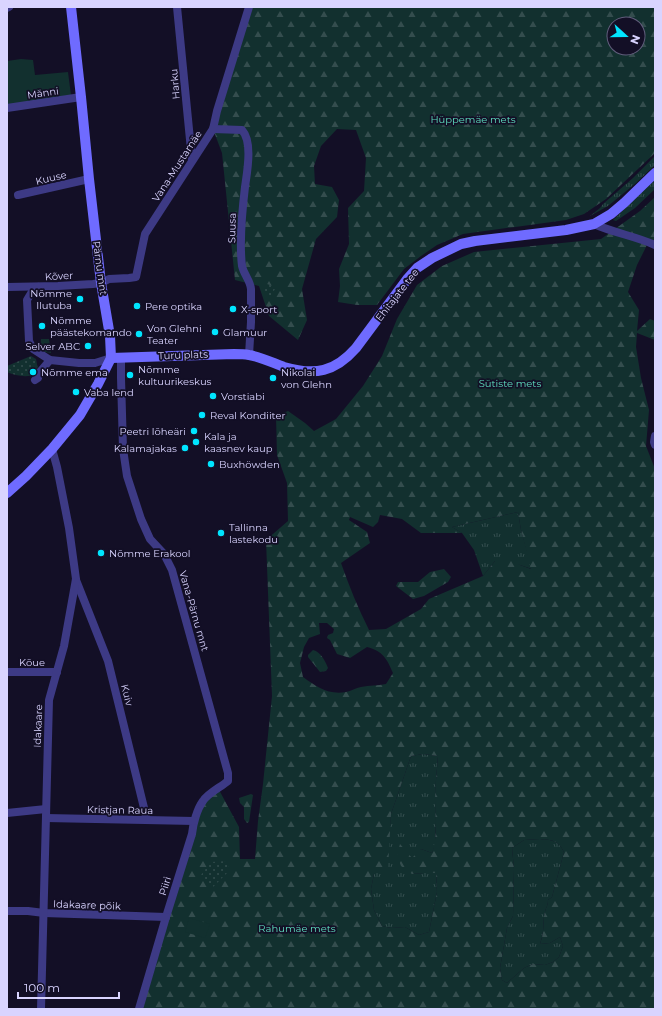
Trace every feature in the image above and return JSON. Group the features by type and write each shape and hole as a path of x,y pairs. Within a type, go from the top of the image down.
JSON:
{"main road":[{"name":"Pärnu mnt","path":"7,494 52,449 80,415 111,358 111,344 101,283 89,179 82,97 71,7"},
{"name":"Ehitajate tee","path":"252,356 284,367 306,372 315,372 332,367 348,357 408,278 417,268 432,258 461,244 566,230 594,224 611,214 655,173"},
{"name":"Turu plats","path":"111,358 234,354 252,356"}],"street":[{"name":"Harku","path":"177,7 192,160"},
{"name":"Vana-Mustamäe","path":"101,283 109,279 136,277 145,234 213,129 217,111 249,7"},
{"name":"Männi","path":"7,108 82,97"},
{"name":"Suusa","path":"213,129 242,130 247,138 248,156 242,217 242,254 243,268 245,275 250,282 251,289 252,356"},
{"name":"Kuuse","path":"18,195 89,179"},
{"path":"594,224 655,245"},
{"name":"Kõver","path":"50,360 33,349 29,342 27,300 33,290 38,287 101,283"},
{"path":"7,287 38,287"},
{"name":"Vana-Pärnu mnt","path":"121,357 123,449 127,476 141,519 150,539 164,554 172,570 228,773 228,782"},
{"path":"35,380 50,360 95,363 111,358"},
{"path":"655,436 655,445"},
{"name":"Idakaare","path":"41,1009 49,700 64,646 76,579 69,528 52,449"},
{"name":"Kuiv","path":"76,579 108,661 147,820"},
{"name":"Kõue","path":"7,672 57,672"},
{"name":"Piiri","path":"139,1009 192,834 194,821 203,800 228,782"},
{"path":"7,813 46,809"},
{"name":"Kristjan Raua","path":"46,818 194,821"},
{"name":"Idakaare põik","path":"7,911 166,917"}],"green space":[{"name":"Hüppemäe mets","path":"249,7 655,7 655,153 606,199 584,214 566,220 463,234 437,245 404,269 377,305 357,305 338,302 340,286 339,269 349,244 348,208 364,191 366,158 356,130 337,129 321,146 314,166 315,184 332,187 339,200 337,217 316,239 302,289 307,320 298,340 269,316 259,286 235,280 222,153 213,129"},
{"path":"21,59 33,60 35,75 68,72 71,95 7,105 7,61"},
{"path":"655,156 655,165 636,183 608,206 590,216 633,178"},
{"path":"655,180 655,189 635,208 616,221 613,220"},
{"name":"Sütiste mets","path":"655,197 655,241 650,239 637,265 628,292 639,310 637,331 650,319 655,321 655,340 637,333 636,347 641,378 649,410 646,446 655,469 655,1009 139,1009 203,800 218,788 239,827 240,859 255,859 272,696 266,540 288,521 287,483 277,455 276,416 288,411 314,431 336,419 363,386 382,356 397,319 417,285 442,266 474,252 601,239 640,211","holes":["518,512 531,569 507,558 495,561 483,576 429,599 421,609 386,629 369,630 341,563 370,543 367,532 349,520 350,517 373,527 378,522 380,515 402,519 421,533 462,533 452,527","319,623 327,623 334,629 333,633 328,635 327,638 330,640 337,654 350,658 367,647 381,653 389,664 393,673 386,684 361,687 340,693 328,691 318,687 303,677 300,663 304,647 309,638 320,634","423,754 438,756 435,795 436,834 432,853 421,849 412,858 400,844 397,855 401,866 412,874 436,873 437,892 429,932 419,935 405,927 391,928 382,926 374,910 371,889 374,874 388,869 391,814 411,756","524,840 551,840 557,843 564,852 552,897 548,900 544,915 543,935 540,944 550,943 560,937 563,946 559,957 553,962 545,965 533,964 524,968 507,983 502,980 500,968 507,928 513,916 514,869 512,848"]},
{"path":"264,283 276,287 270,298 263,293"},
{"path":"41,339 49,339 51,353 40,351"},
{"path":"31,356 36,359 38,370 37,374 22,376 7,372 7,366"},
{"path":"518,512 521,530 532,569 520,565 495,561 483,576 474,550 462,533 452,527"},
{"path":"444,569 451,577 448,582 424,596 413,599 396,586 398,582 418,582 430,572"},
{"path":"313,650 316,651 324,660 328,668 326,671 320,672 308,657"},
{"path":"423,754 438,756 435,802 435,845 432,853 421,849 412,874 436,873 437,892 429,932 419,935 405,927 391,928 382,926 374,910 371,889 374,874 389,838 391,814 411,756"},
{"path":"251,794 253,795 249,822 247,823 244,819 244,807 240,803 239,798"},
{"path":"540,839 554,841 564,852 552,897 548,900 544,914 543,933 540,944 550,943 560,937 563,946 559,957 553,962 545,965 533,964 524,968 507,983 502,980 500,968 507,928 513,916 514,869 512,848 524,840"},
{"path":"228,861 229,871 213,887 201,875 211,862"},
{"path":"189,918 210,924 205,938 185,932"}],"place":[{"name":"Nõmme Ilutuba","path":"80,299"},
{"name":"Pere optika","path":"137,306"},
{"name":"X-sport","path":"233,309"},
{"name":"Nõmme päästekomando","path":"42,326"},
{"name":"Glamuur","path":"215,332"},
{"name":"Von Glehni Teater","path":"139,334"},
{"name":"Selver ABC","path":"88,346"},
{"name":"Nõmme ema","path":"33,372"},
{"name":"Nõmme kultuurikeskus","path":"130,375"},
{"name":"Nikolai von Glehn","path":"273,378"},
{"name":"Vaba lend","path":"76,392"},
{"name":"Vorstiabi","path":"213,396"},
{"name":"Reval Kondiiter","path":"202,415"},
{"name":"Peetri lõheäri","path":"194,431"},
{"name":"Kala ja kaasnev kaup","path":"196,442"},
{"name":"Kalamajakas","path":"185,448"},
{"name":"Buxhöwden","path":"211,464"},
{"name":"Tallinna lastekodu","path":"221,533"},
{"name":"Nõmme Erakool","path":"101,553"}],"park label":[{"name":"Rahumäe mets","path":"297,928"}]}
